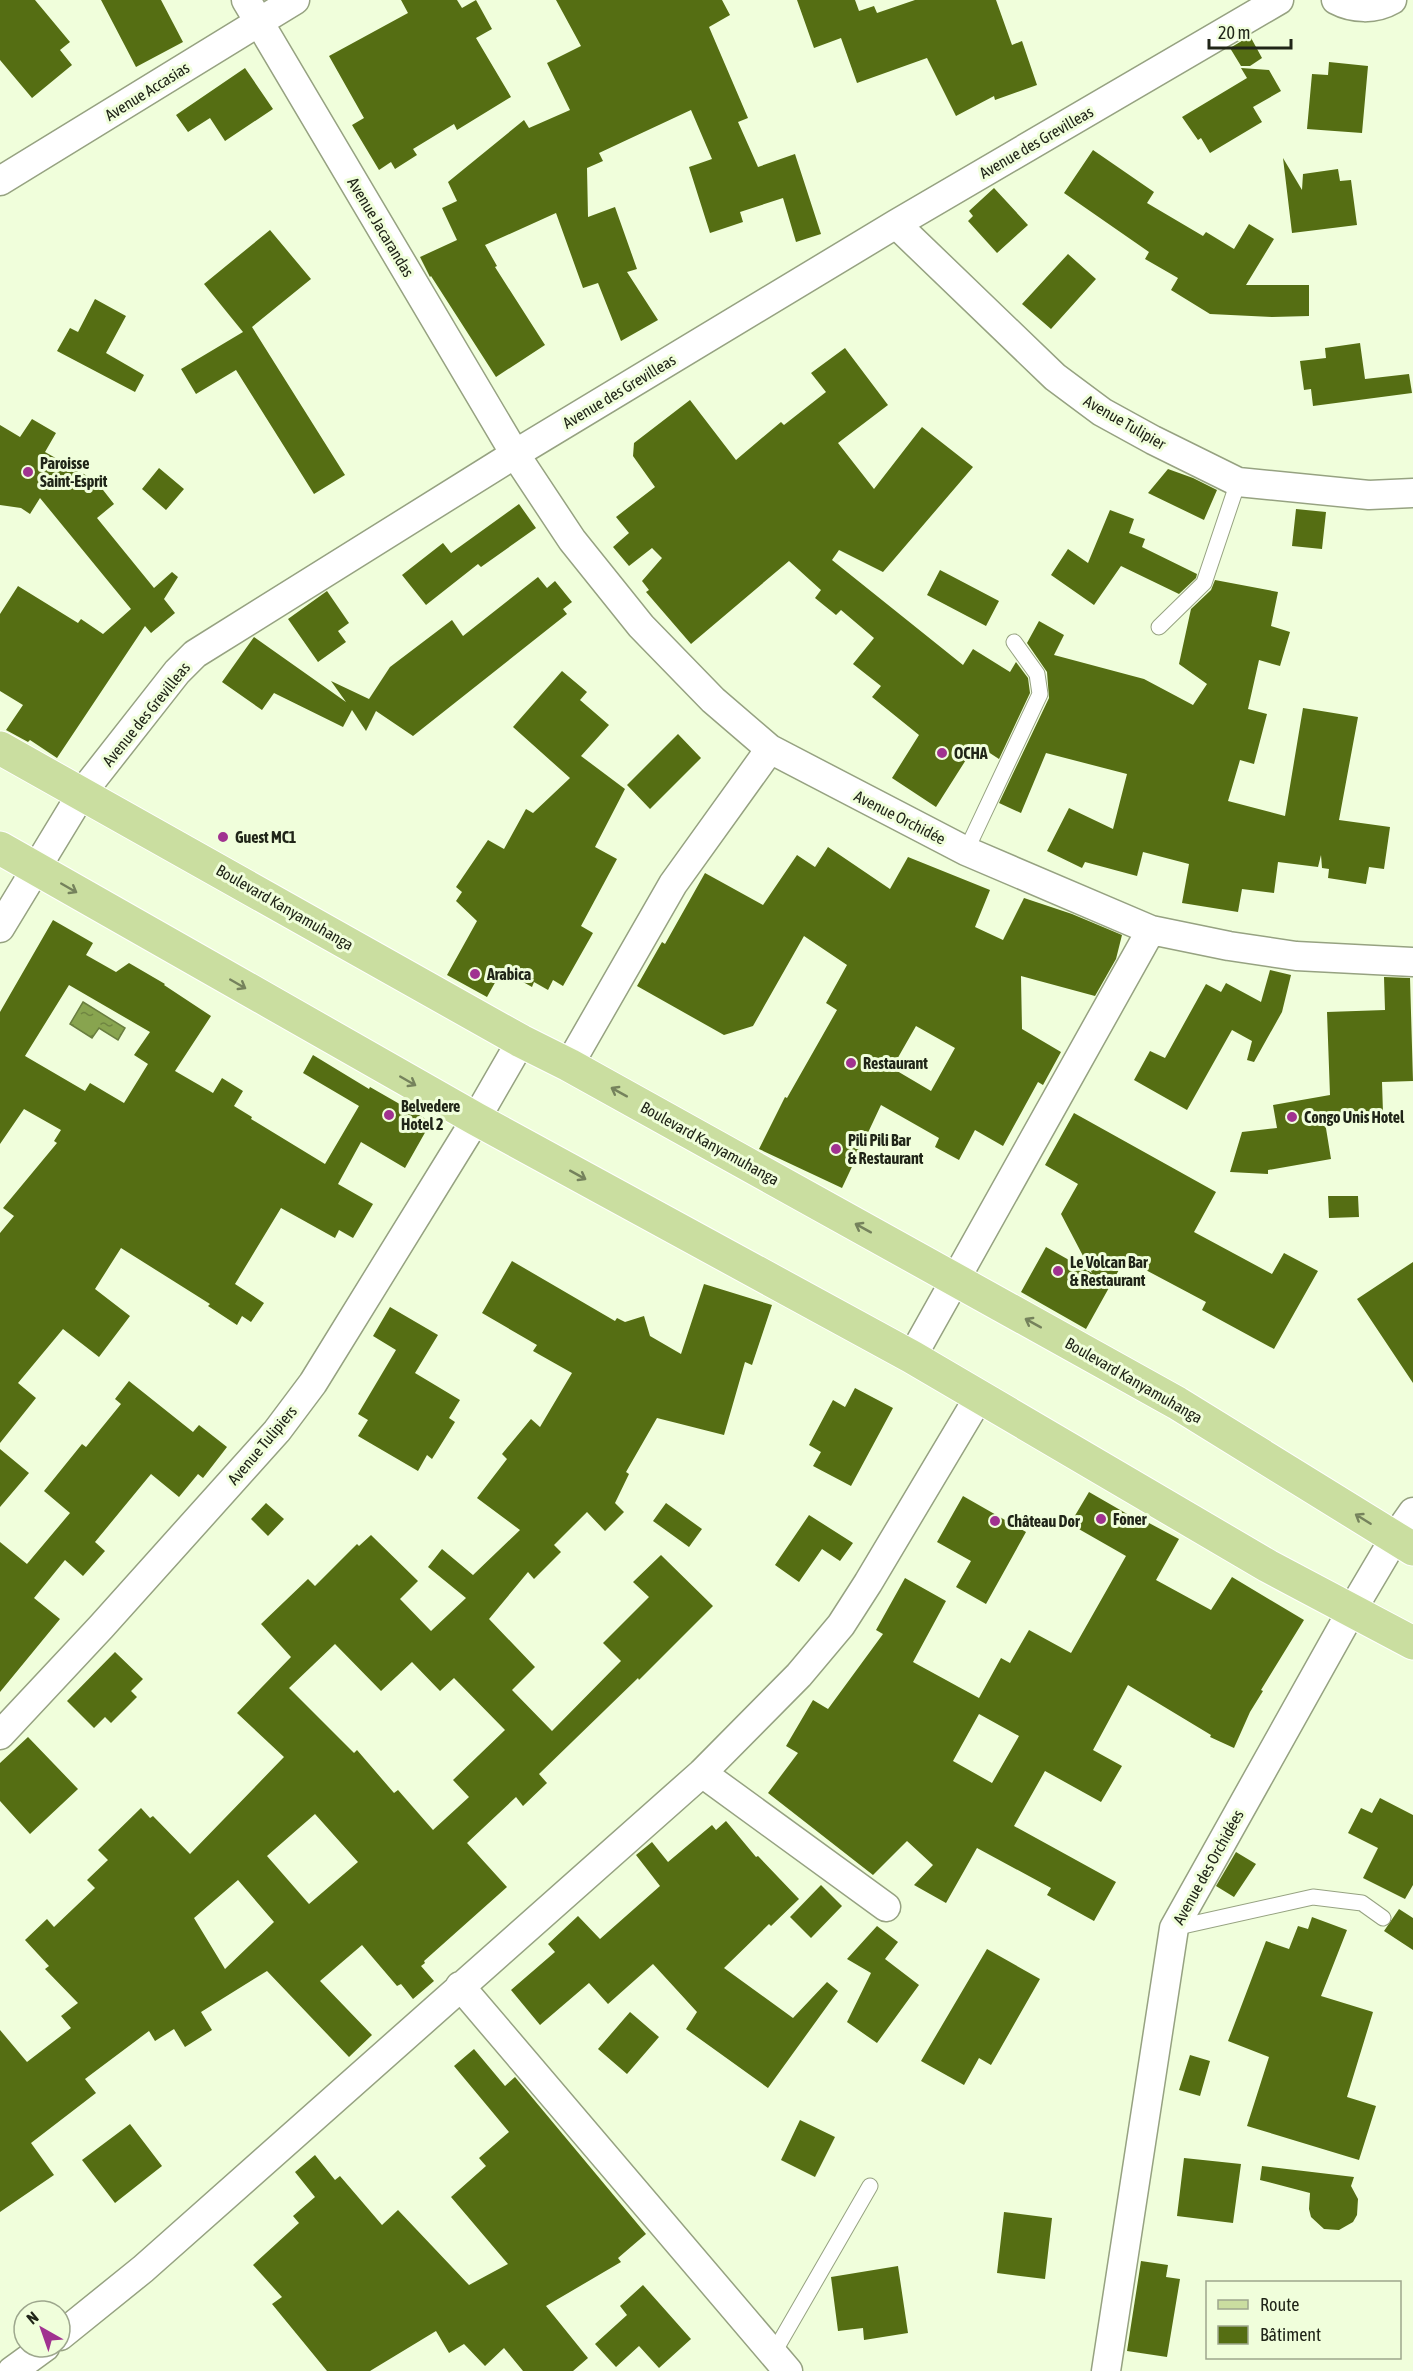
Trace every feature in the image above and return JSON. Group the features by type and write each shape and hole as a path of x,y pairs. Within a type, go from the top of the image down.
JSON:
{"main road":[{"name":"Boulevard Kanyamuhanga","path":"0,748 521,1041 569,1065 1177,1403 1403,1544"},
{"path":"0,848 476,1119 912,1357 1268,1566 1413,1643"}],"street":[{"name":"Avenue Accasias","path":"0,182 253,11 295,0"},
{"name":"Avenue des Grevilleas","path":"0,928 82,793 177,672 195,654 515,454 896,224 1279,0"},
{"path":"1336,0 1345,5 1366,8 1386,4 1392,0"},
{"name":"Avenue Jacarandas","path":"253,11 515,454"},
{"name":"Avenue Tulipier","path":"896,224 1055,377 1102,412 1238,482 1370,495 1413,493"},
{"name":"Avenue Orchidée","path":"515,454 572,540 641,626 713,700 770,749 966,851 1152,930 1229,946 1296,956 1413,962"},
{"path":"569,1065 673,884 770,749"},
{"path":"912,1357 1152,930"},
{"name":"Avenue Tulipiers","path":"0,1735 277,1431 313,1383 476,1119 521,1041"},
{"path":"72,2326 143,2269 702,1773 799,1675 841,1624 868,1583 979,1397"},
{"name":"Avenue des Orchidées","path":"1106,2371 1174,1928 1352,1610 1403,1544 1413,1512"},
{"path":"702,1773 886,1906"},
{"path":"460,1986 781,2363"},
{"path":"12,2371 28,2359"}],"lane":[{"path":"1159,627 1204,583 1238,482"},
{"path":"966,851 1040,694 1037,674 1014,642"},
{"path":"1174,1928 1313,1898 1362,1903 1383,1918"},
{"path":"781,2363 870,2186"}],"water":[{"path":"83,1002 125,1028 118,1040 99,1028 92,1038 70,1024"}],"building":[{"path":"0,0 35,0 70,42 60,50 72,65 32,98 0,60"},
{"path":"101,0 161,0 183,42 136,67"},
{"path":"401,0 457,0 462,8 476,0 492,29 476,38 511,97 457,130 454,124 413,149 417,155 395,169 391,162 379,170 352,125 364,118 329,56 408,13"},
{"path":"556,0 722,0 730,15 709,27 748,118 738,122 758,167 795,154 821,234 796,242 783,198 740,212 743,222 710,233 689,167 712,159 691,110 599,153 603,161 587,168 588,217 615,207 637,269 627,272 658,320 621,341 598,283 583,288 556,213 485,245 497,266 495,267 545,345 496,377 430,277 420,257 457,240 442,208 457,201 448,182 524,120 529,128 570,110 547,63 581,46"},
{"path":"797,0 855,0 859,11 874,6 877,13 915,0 996,0 1012,45 1022,41 1037,85 995,100 994,96 956,116 927,58 857,83 841,38 814,48"},
{"path":"1250,36 1262,58 1250,66 1241,66 1230,48"},
{"path":"1329,62 1368,66 1362,133 1307,129 1312,74 1328,75"},
{"path":"245,68 273,109 225,141 210,118 188,132 176,115"},
{"path":"1241,68 1269,70 1281,91 1253,107 1262,122 1210,153 1201,138 1198,140 1182,117 1247,78"},
{"path":"1093,150 1154,192 1147,203 1203,236 1206,232 1234,249 1249,224 1274,239 1246,285 1309,285 1309,316 1210,314 1171,290 1178,278 1145,259 1149,252 1064,193"},
{"path":"1283,158 1302,190 1303,174 1338,169 1340,181 1351,180 1357,225 1292,233"},
{"path":"994,188 1028,225 997,253 968,221 973,216 969,211"},
{"path":"270,230 311,279 252,327 345,475 314,494 236,370 196,394 181,369 243,332 204,284"},
{"path":"1068,254 1096,279 1051,329 1022,304"},
{"path":"95,299 126,316 106,353 144,375 135,392 57,351 70,328 78,332"},
{"path":"1360,343 1365,379 1409,374 1412,393 1313,406 1311,389 1304,390 1300,361 1326,358 1325,348"},
{"path":"845,348 888,405 838,443 874,489 922,427 973,467 883,572 839,550 832,560 963,665 973,649 1010,672 1016,662 1028,678 1030,693 999,759 976,744 936,807 892,778 919,735 872,697 881,686 853,664 874,638 841,610 836,615 815,598 821,590 789,561 691,644 646,592 649,590 642,581 662,558 652,548 629,566 613,547 629,533 616,517 655,487 633,456 634,443 690,400 736,460 781,422 784,425 826,392 811,373"},
{"path":"32,419 56,433 45,452 96,481 114,504 97,518 154,588 172,572 178,577 164,599 175,613 151,633 145,626 57,758 30,740 28,742 6,730 23,705 0,691 0,614 18,586 78,623 81,619 103,634 131,609 40,498 30,514 21,508 0,505 0,425 20,437"},
{"path":"159,468 184,489 166,510 142,489"},
{"path":"1168,469 1217,490 1204,520 1148,493"},
{"path":"519,504 536,528 481,567 478,564 426,605 402,575 443,543 451,553"},
{"path":"1296,509 1326,512 1322,549 1292,546"},
{"path":"1110,510 1134,519 1129,533 1145,539 1142,547 1197,574 1196,578 1179,594 1121,566 1094,605 1051,575 1068,549 1088,563"},
{"path":"940,570 999,601 986,626 927,595"},
{"path":"538,577 547,588 555,581 572,602 563,609 567,614 413,736 376,711 366,731 352,710 343,727 274,693 262,710 222,682 254,637 346,702 331,681 369,699 390,667 452,620 463,636"},
{"path":"1215,580 1278,592 1271,626 1290,632 1280,666 1259,660 1248,709 1267,714 1254,764 1240,760 1228,801 1285,816 1303,708 1358,717 1339,820 1390,827 1384,869 1369,867 1366,884 1328,878 1329,869 1322,868 1321,855 1318,867 1278,862 1274,893 1242,889 1238,912 1182,903 1189,864 1143,852 1137,876 1085,862 1082,868 1047,851 1069,808 1113,829 1127,774 1046,753 1021,813 999,803 1049,698 1047,672 1027,643 1039,621 1064,635 1054,655 1144,679 1193,705 1207,684 1179,664 1191,609 1211,590"},
{"path":"327,591 349,623 338,631 346,642 318,662 288,619"},
{"path":"562,671 587,692 580,700 609,725 581,756 625,789 595,847 617,859 581,926 593,933 563,986 553,980 548,990 534,982 532,987 502,970 487,997 447,975 477,921 456,901 462,892 456,887 488,840 504,849 526,809 533,813 570,778 513,727"},
{"path":"678,734 701,758 650,809 627,785"},
{"path":"828,847 890,889 908,857 990,890 975,927 1003,940 1024,898 1072,914 1122,935 1116,959 1095,996 1021,976 1022,1029 1061,1052 1043,1085 1038,1082 1003,1146 975,1130 959,1160 935,1147 939,1138 881,1105 842,1188 759,1149 785,1097 787,1098 837,1010 826,1003 847,965 804,936 753,1026 724,1035 637,986 662,942 665,944 705,873 763,905 797,855 815,867","holes":["916,1026 955,1048 931,1091 892,1068"]},
{"path":"53,920 93,943 86,955 116,972 129,963 165,984 211,1016 175,1071 213,1093 222,1078 243,1091 234,1106 252,1117 251,1119 325,1164 359,1106 303,1073 313,1055 369,1089 370,1087 431,1122 405,1168 361,1142 338,1184 373,1204 353,1238 339,1230 335,1238 281,1208 235,1284 264,1303 251,1322 242,1316 237,1325 208,1306 210,1304 121,1248 95,1289 130,1316 99,1357 63,1329 18,1383 36,1398 0,1443 0,1233 14,1216 3,1208 57,1143 54,1141 61,1130 24,1109 0,1144 0,1012","holes":["69,985 150,1032 134,1055 148,1064 124,1103 90,1083 85,1091 25,1056"]},
{"path":"1270,970 1291,975 1282,1012 1254,1062 1247,1060 1252,1041 1232,1030 1187,1110 1134,1080 1150,1051 1165,1058 1206,984 1221,992 1226,983 1261,1002"},
{"path":"1384,977 1410,978 1413,1081 1382,1082 1383,1113 1324,1116 1331,1159 1268,1170 1268,1174 1230,1172 1242,1132 1277,1128 1273,1105 1330,1095 1327,1012 1385,1010"},
{"path":"1074,1113 1216,1192 1194,1232 1272,1274 1284,1253 1318,1271 1274,1349 1202,1310 1206,1302 1125,1259 1086,1329 1021,1292 1046,1247 1092,1273 1061,1214 1078,1184 1045,1165"},
{"path":"1328,1196 1358,1196 1359,1217 1329,1218"},
{"path":"512,1261 615,1321 617,1318 625,1322 644,1316 650,1336 681,1354 704,1284 772,1305 752,1365 745,1362 724,1435 657,1418 626,1472 629,1474 615,1503 624,1512 605,1531 587,1512 554,1545 561,1552 534,1579 528,1572 489,1619 535,1667 512,1690 552,1731 621,1661 603,1643 649,1597 633,1582 661,1555 713,1606 639,1680 638,1678 539,1774 547,1783 523,1806 516,1797 467,1843 507,1887 424,1961 425,1963 421,1966 434,1981 413,1999 401,1984 397,1986 362,1945 320,1981 372,2035 349,2057 267,1971 201,2012 212,2030 185,2047 174,2029 155,2041 149,2031 85,2079 96,2093 31,2143 54,2175 0,2212 0,2030 27,2062 71,2028 61,2016 78,2003 45,1969 49,1966 25,1940 47,1919 54,1927 95,1888 87,1880 108,1860 98,1850 141,1808 150,1818 153,1816 190,1854 284,1757 237,1713 291,1657 261,1624 308,1579 315,1586 357,1544 359,1546 371,1535 418,1581 400,1599 431,1631 466,1598 428,1567 442,1549 473,1575 520,1530 477,1498 507,1459 502,1454 531,1419 540,1427 572,1373 533,1351 537,1345 482,1313","holes":["335,1644 381,1691 412,1662 440,1691 454,1678 505,1730 453,1780 469,1797 433,1830 398,1790 394,1793 357,1750 354,1753 289,1688","315,1814 358,1862 309,1904 267,1856","238,1880 274,1922 225,1969 194,1918"]},
{"path":"1413,1262 1413,1383 1357,1299"},
{"path":"390,1307 438,1335 415,1373 460,1400 449,1418 455,1422 432,1459 427,1455 418,1471 358,1436 368,1420 358,1414 396,1350 373,1336"},
{"path":"129,1381 193,1432 199,1425 227,1447 203,1478 198,1474 179,1497 151,1474 95,1542 105,1551 83,1576 65,1560 34,1598 60,1619 0,1692 0,1542 27,1564 70,1513 44,1491 82,1444 86,1447 121,1404 115,1399"},
{"path":"855,1388 893,1408 851,1486 813,1466 821,1452 809,1445 833,1400 845,1407"},
{"path":"0,1449 29,1473 0,1507"},
{"path":"1089,1492 1148,1526 1149,1523 1179,1539 1156,1580 1211,1610 1232,1577 1304,1620 1261,1690 1263,1691 1250,1712 1234,1748 1210,1737 1211,1735 1128,1685 1093,1750 1122,1766 1101,1802 1045,1771 1014,1826 1116,1882 1094,1921 1047,1895 1051,1888 977,1848 946,1903 914,1885 933,1865 907,1841 873,1875 768,1793 798,1753 786,1746 813,1700 828,1709 883,1634 876,1630 905,1578 946,1601 913,1662 979,1698 1001,1658 1010,1663 1029,1630 1071,1653 1126,1556 1070,1524","holes":["979,1714 1019,1736 992,1783 953,1761"]},
{"path":"963,1496 1026,1532 986,1604 956,1587 971,1561 937,1542"},
{"path":"266,1503 284,1519 268,1536 251,1519"},
{"path":"666,1503 702,1529 689,1547 653,1521"},
{"path":"809,1515 853,1543 840,1561 822,1549 799,1582 775,1565"},
{"path":"115,1652 143,1679 131,1691 137,1697 111,1723 105,1717 94,1728 67,1701"},
{"path":"28,1737 78,1789 30,1834 0,1801 0,1763"},
{"path":"1380,1798 1413,1815 1413,1885 1405,1899 1363,1878 1378,1848 1348,1833 1361,1808 1372,1813"},
{"path":"726,1821 756,1857 758,1856 799,1899 771,1926 769,1924 724,1968 793,2018 827,1982 838,1991 768,2088 686,2029 697,2012 653,1964 608,2004 589,1983 540,2025 511,1990 555,1952 548,1944 578,1916 600,1939 660,1886 636,1855 652,1842 668,1862 712,1825 716,1830"},
{"path":"1236,1852 1256,1864 1234,1897 1216,1886"},
{"path":"821,1885 842,1906 811,1938 790,1917"},
{"path":"1399,1909 1413,1918 1413,1950 1384,1931"},
{"path":"1312,1917 1347,1930 1321,1996 1373,2012 1347,2097 1376,2106 1359,2160 1247,2126 1269,2057 1228,2041 1266,1941 1289,1949 1298,1926 1308,1929"},
{"path":"877,1926 898,1942 885,1959 919,1985 877,2043 847,2022 871,1973 847,1959"},
{"path":"987,1949 1040,1979 991,2065 979,2058 964,2085 921,2061"},
{"path":"630,2012 659,2037 627,2074 598,2049"},
{"path":"474,2049 505,2086 515,2077 646,2234 618,2258 621,2262 546,2306 588,2358 573,2371 523,2371 504,2348 485,2366 464,2344 449,2353 436,2331 370,2371 327,2371 272,2304 282,2297 253,2265 299,2223 293,2216 315,2197 295,2172 315,2155 335,2180 340,2176 382,2225 398,2210 469,2285 508,2264 451,2197 486,2166 479,2158 509,2132 454,2066"},
{"path":"1190,2055 1210,2061 1200,2096 1179,2090"},
{"path":"800,2120 835,2137 815,2177 781,2160"},
{"path":"130,2124 162,2166 115,2203 82,2160"},
{"path":"1184,2158 1241,2164 1233,2223 1177,2216"},
{"path":"1262,2166 1354,2177 1351,2186 1358,2199 1357,2215 1353,2222 1339,2230 1324,2229 1311,2217 1310,2193 1260,2180"},
{"path":"1004,2212 1052,2218 1045,2279 997,2273"},
{"path":"1141,2261 1168,2265 1166,2277 1180,2279 1167,2357 1127,2351"},
{"path":"898,2266 908,2333 864,2340 863,2328 838,2331 831,2277"},
{"path":"643,2285 691,2339 659,2368 639,2346 616,2367 595,2344 627,2315 620,2306"}],"place":[{"name":"Paroisse Saint-Esprit","path":"28,472"},
{"name":"OCHA","path":"942,753"},
{"name":"Guest MC1","path":"223,837"},
{"name":"Arabica","path":"475,974"},
{"name":"Restaurant","path":"851,1063"},
{"name":"Belvedere Hotel 2","path":"389,1115"},
{"name":"Congo Unis Hotel","path":"1292,1117"},
{"name":"Pili Pili Bar & Restaurant","path":"836,1149"},
{"name":"Le Volcan Bar & Restaurant","path":"1058,1271"},
{"name":"Foner","path":"1101,1519"},
{"name":"Château Dor","path":"995,1521"}]}
